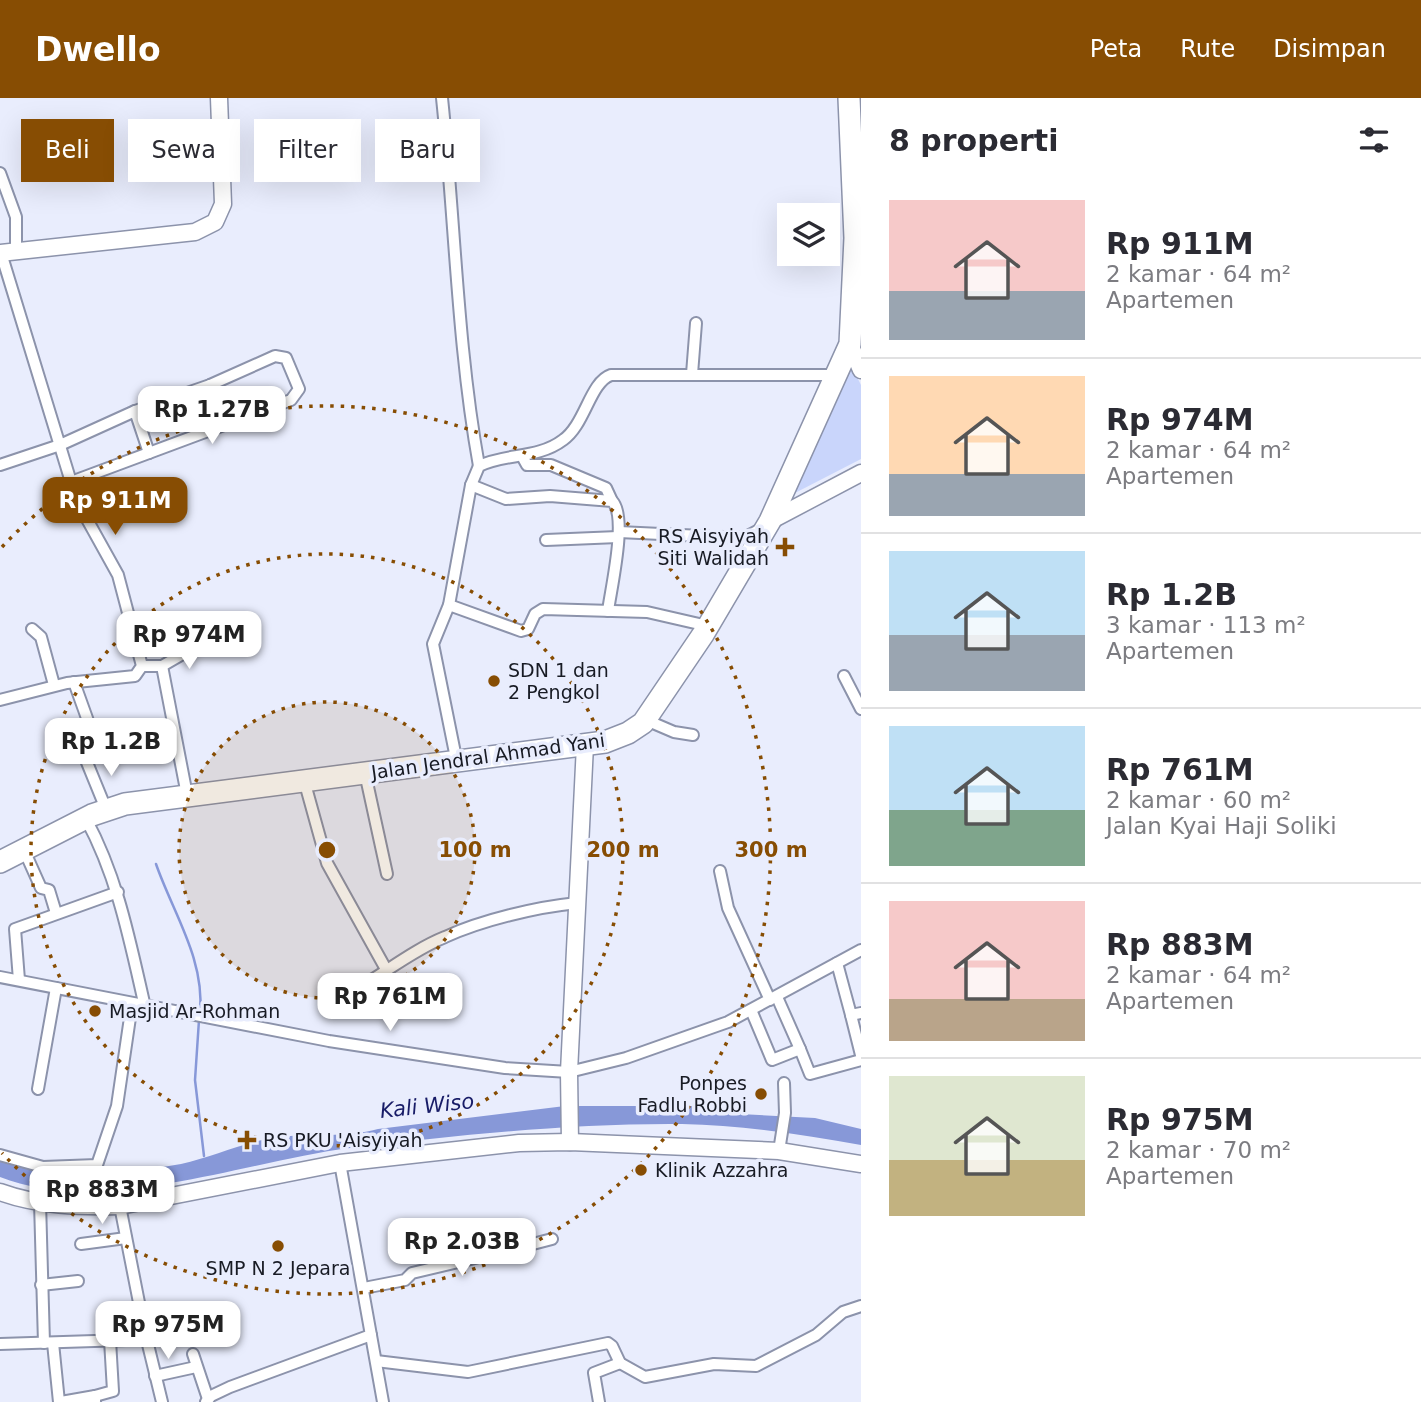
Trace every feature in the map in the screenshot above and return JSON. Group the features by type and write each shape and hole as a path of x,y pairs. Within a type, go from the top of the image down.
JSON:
{"highway":[{"name":"Jalan Jendral Ahmad Yani","path":"1,858 24,850 106,809 187,795 585,745 618,738 646,720 708,626 770,521 850,344 858,238 849,98"}],"street":[{"path":"219,98 220,119"},
{"path":"442,98 452,197 456,288 479,466 471,485 449,605 433,644 457,763"},
{"path":"0,173 16,217 5,252 60,446 78,503 118,575 142,666 135,676 54,685 0,699"},
{"path":"5,252 176,235 208,228 220,215 223,204 222,182"},
{"path":"692,374 696,323"},
{"path":"850,344 861,370"},
{"path":"0,465 60,446 135,411 210,385 279,355 286,358 295,373 299,389 295,398 71,482"},
{"path":"479,466 538,453 569,436 583,418 598,383 606,376 836,375"},
{"path":"210,385 225,425"},
{"path":"135,411 149,453"},
{"path":"522,456 527,465 551,465 606,488 620,512 608,611"},
{"path":"546,540 618,534 744,538 754,535 770,521 861,473"},
{"path":"471,485 506,499 550,496 612,501"},
{"path":"449,605 523,631 539,610 671,615 708,626"},
{"path":"32,629 41,636 54,685"},
{"path":"142,666 162,666 207,640 231,637"},
{"path":"162,666 187,795"},
{"path":"844,676 861,709"},
{"path":"74,682 88,721"},
{"path":"646,720 674,732 693,735"},
{"path":"569,1135 569,1072 585,745"},
{"path":"86,760 106,809"},
{"path":"365,773 387,874"},
{"path":"304,780 327,863 387,971"},
{"path":"86,818 106,854 118,892 145,1007"},
{"path":"24,850 41,888 49,890 56,913"},
{"path":"720,871 728,908 800,1049 810,1074 861,1058 856,1014 837,963"},
{"path":"19,980 15,929 118,892"},
{"path":"370,981 444,937 465,929 558,905 577,903"},
{"path":"0,977 295,1035 505,1068 569,1072 661,1047 751,1010 861,950"},
{"path":"38,1089 56,988"},
{"path":"0,1155 43,1167 97,1165 117,1106 132,1004"},
{"path":"751,1010 772,1059 800,1049"},
{"path":"781,1143 785,1114 784,1083"},
{"path":"0,1192 40,1202 83,1207 120,1206 340,1163 569,1135 781,1143 861,1164"},
{"path":"340,1163 383,1402"},
{"path":"40,1202 41,1285 48,1343 60,1402 95,1399 113,1391 110,1340"},
{"path":"120,1206 143,1326 162,1402"},
{"path":"81,1244 126,1238"},
{"path":"364,1288 405,1280 412,1273 486,1255 526,1251 529,1245 552,1239"},
{"path":"41,1285 78,1281"},
{"path":"376,1361 468,1372 608,1343 620,1363 645,1377 714,1364 756,1366 816,1335 843,1312 861,1306"},
{"path":"126,1340 143,1326 185,1313"},
{"path":"193,1354 207,1401 230,1387 371,1335"},
{"path":"0,1344 126,1340 149,1347"},
{"path":"599,1402 594,1373 620,1363"},
{"path":"155,1376 196,1367"}],"shaded area":[{"path":"851,365 861,385 861,459 793,494"}],"water":[{"path":"565,1106 704,1106 740,1114 815,1118 861,1129 861,1145 727,1126 641,1124 474,1134 350,1148 128,1189 83,1191 40,1188 0,1177 0,1160 90,1170 158,1168 278,1137 366,1132"}],"waterway":[{"path":"156,864 193,955 198,974 200,1013"},
{"path":"199,1020 195,1080 204,1156"}],"place":[{"name":"RS Aisyiyah Siti Walidah","path":"785,547"},
{"name":"SDN 1 dan 2 Pengkol","path":"494,681"},
{"name":"Masjid Ar-Rohman","path":"95,1011"},
{"name":"Ponpes Fadlu Robbi","path":"761,1094"},
{"name":"RS PKU 'Aisyiyah","path":"247,1140"},
{"name":"Klinik Azzahra","path":"641,1170"},
{"name":"SMP N 2 Jepara","path":"278,1246"}],"water label":[{"name":"Kali Wiso","path":"427,1106"}]}
